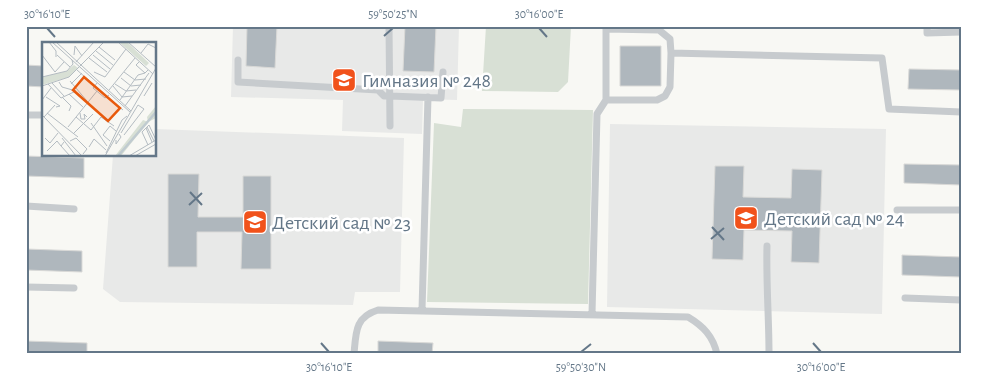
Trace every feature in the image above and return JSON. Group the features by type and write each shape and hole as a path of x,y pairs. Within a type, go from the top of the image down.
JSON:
{"lane":[{"path":"389,26 390,126"},
{"path":"927,26 927,33 961,32"},
{"path":"592,314 597,114 606,100 606,28 659,30 670,39 670,87 666,96 657,100 606,100"},
{"path":"671,53 882,58 889,109 961,112"},
{"path":"238,60 238,82 378,90 384,96 441,98 443,72"},
{"path":"422,310 428,97"},
{"path":"26,115 42,115"},
{"path":"26,206 74,209"},
{"path":"897,210 961,210"},
{"path":"767,246 766,274 769,312 769,354"},
{"path":"26,287 74,288"},
{"path":"905,298 961,300"},
{"path":"354,354 357,329 362,318 378,310 688,317 700,324 709,334 717,354"}],"shaded area":[{"name":"Гимназия № 248","path":"233,26 459,26 457,100 423,99 422,134 342,131 343,100 231,97"},
{"path":"486,26 571,26 568,82 558,92 482,91"},
{"path":"463,109 593,110 588,304 427,302 434,123 461,127"},
{"name":"Детский сад № 24","path":"610,124 886,129 882,314 607,307"},
{"name":"Детский сад № 23","path":"156,129 404,138 400,292 355,292 353,305 120,302 103,289 113,156 156,156"}],"building":[{"path":"247,26 277,26 275,68 246,66"},
{"path":"405,26 436,26 434,72 403,71"},
{"path":"620,46 661,46 661,86 620,86"},
{"path":"26,65 42,66 42,87 26,86"},
{"path":"909,69 961,70 961,90 908,89"},
{"path":"26,156 84,158 84,178 26,176"},
{"path":"904,164 961,165 961,185 904,183"},
{"path":"715,166 744,166 743,197 791,198 792,169 822,170 819,263 791,262 792,231 744,230 743,260 712,259"},
{"path":"168,174 199,174 198,217 243,217 243,176 271,176 271,269 241,269 242,232 197,232 197,267 168,267"},
{"path":"26,249 82,251 82,272 26,270"},
{"path":"902,255 961,257 961,277 902,275"},
{"path":"26,341 87,343 87,354 26,354"},
{"path":"378,341 433,343 432,354 378,354"}],"place":[{"name":"Гимназия № 248","path":"344,80"},
{"name":"Детский сад № 24","path":"746,218"},
{"name":"Детский сад № 23","path":"255,222"}]}
